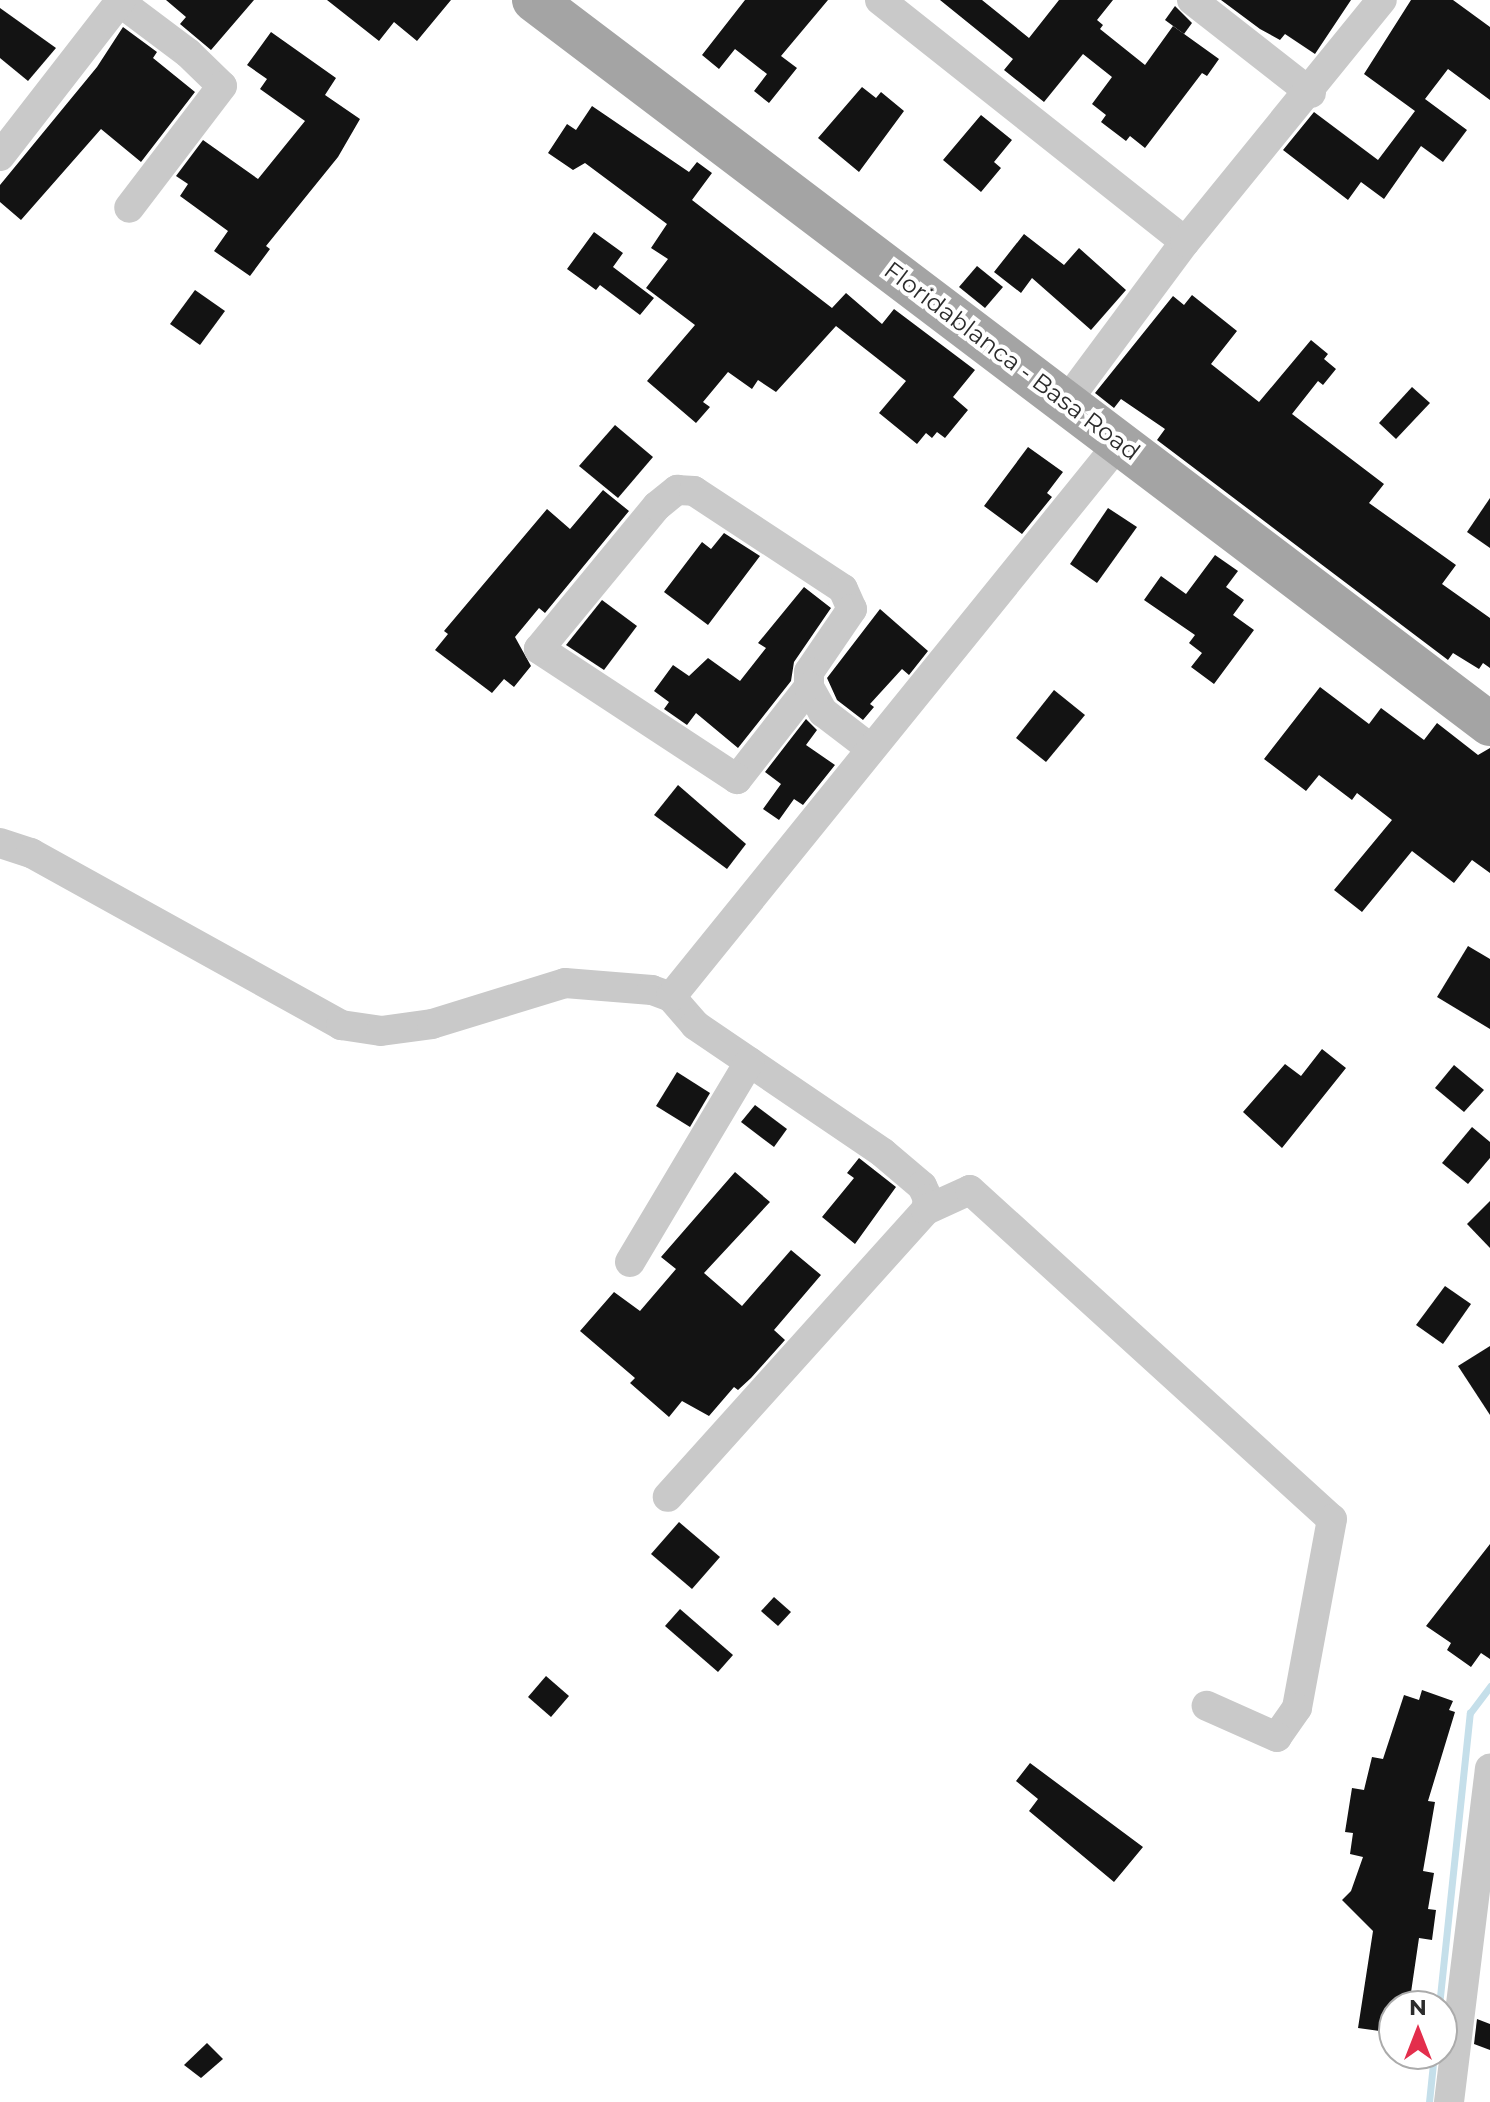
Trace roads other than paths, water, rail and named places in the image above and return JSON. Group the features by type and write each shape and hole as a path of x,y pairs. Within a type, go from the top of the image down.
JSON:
{"main road":[{"name":"Floridablanca - Basa Road","path":"534,0 1490,724"}],"street":[{"path":"880,0 1185,242"},
{"path":"1192,0 1311,93"},
{"path":"1066,402 1185,242 1311,93 1382,0"},
{"path":"0,156 121,1 188,53 222,86 129,208"},
{"path":"671,997 1120,442"},
{"path":"809,687 737,779 539,649 657,506 677,490 694,491 843,589 852,609 809,672 809,687 823,712 870,748"},
{"path":"0,843 31,853 341,1025 381,1031 432,1024 565,983 652,990 671,997 695,1025 912,1178 928,1199 926,1210"},
{"path":"630,1262 749,1062"},
{"path":"668,1497 926,1210 970,1190 1332,1519 1297,1708 1277,1737 1207,1706"},
{"path":"1449,2102 1490,1769"}],"waterway":[{"path":"1441,1990 1470,1713 1490,1686"},
{"path":"1429,2102 1432,2070"}]}
